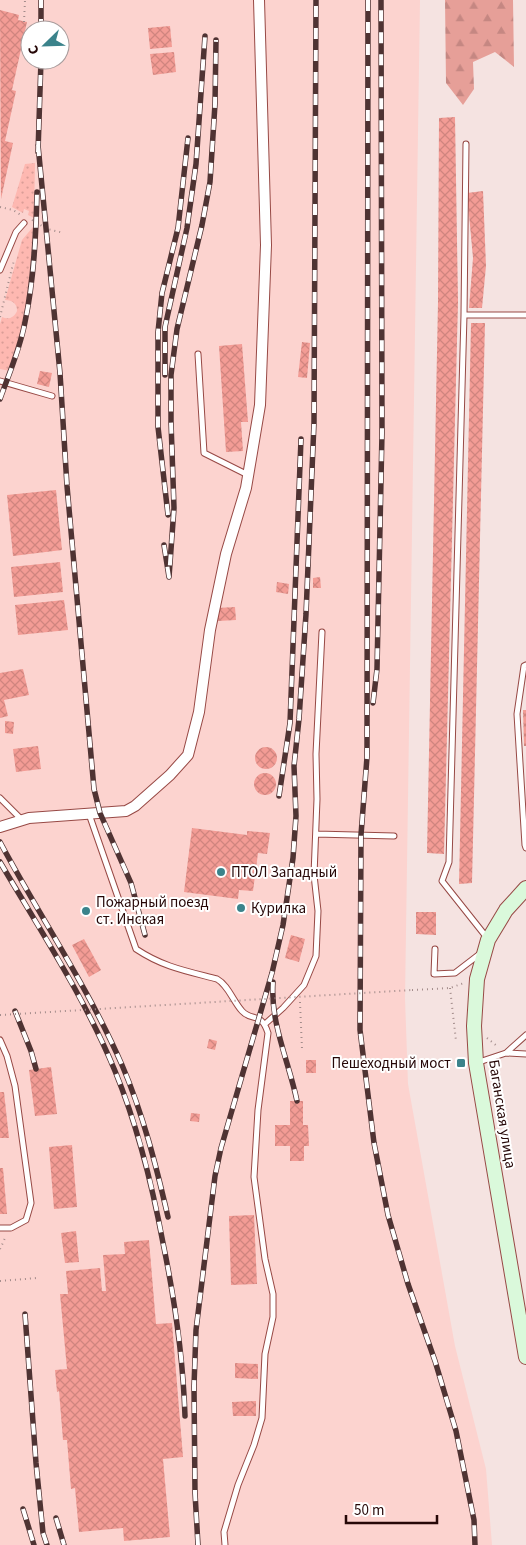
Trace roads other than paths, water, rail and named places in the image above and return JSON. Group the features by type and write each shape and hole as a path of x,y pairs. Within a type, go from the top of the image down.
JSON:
{"street":[{"path":"0,827 29,818 126,811 135,806 170,775 188,755 199,712 210,630 226,554 246,488 260,405 266,245 259,0"},
{"name":"Баганская улица","path":"526,888 506,910 487,945 476,979 474,1026 476,1063 526,1356"}],"lane":[{"path":"435,949 434,974 455,973 487,945 442,881 449,862 464,316 466,144"},
{"path":"0,270 16,232 24,223"},
{"path":"464,316 526,315"},
{"path":"198,354 204,453 248,475"},
{"path":"0,382 52,396"},
{"path":"265,1024 284,1008 304,985 316,956 318,912 314,876 316,754 322,632"},
{"path":"526,665 524,666 517,714 524,845 526,848"},
{"path":"0,798 22,820"},
{"path":"88,813 136,949 146,956 172,968 223,982 244,1013 259,1018 265,1024 268,1033 258,1110 254,1177 265,1258 273,1294 273,1317 265,1354 262,1418 254,1445 238,1485 224,1532 225,1545"},
{"path":"316,834 394,836"},
{"path":"476,1063 506,1052 526,1035"},
{"path":"0,1040 7,1056 15,1086 31,1203 26,1220 11,1228 0,1228"},
{"path":"506,1052 526,1054"}],"railway":[{"path":"41,0 41,20"},
{"path":"198,1545 195,1493 194,1386 196,1330 215,1176 221,1148 272,973 283,925 293,858 296,816 294,766 306,614 314,423 316,0"},
{"path":"368,0 367,757 361,835 360,1030 374,1143 388,1215 408,1284 435,1361 456,1431 474,1520 475,1545"},
{"path":"373,703 377,669 382,433 381,0"},
{"path":"165,375 165,327 187,228 196,164 205,36"},
{"path":"164,545 169,577 174,508 171,375 177,329 202,225 210,182 215,104 216,40"},
{"path":"38,152 41,70"},
{"path":"168,515 158,427 158,332 162,293 178,228 188,138"},
{"path":"38,145 60,373 67,486 94,789 100,813 131,883 145,935"},
{"path":"0,399 23,332 31,290 37,192"},
{"path":"279,796 290,723 301,439"},
{"path":"0,842 79,980 122,1065 148,1140 168,1217"},
{"path":"0,862 90,1017 115,1071 131,1113 149,1177 171,1286 178,1329 185,1416"},
{"path":"273,982 274,1012 277,1027 297,1101"},
{"path":"15,1011 36,1069"},
{"path":"25,1314 36,1463 43,1533 47,1545"},
{"path":"23,1509 34,1545"},
{"path":"56,1518 64,1545"}],"place":[{"name":"ПТОЛ Западный","path":"221,872"},
{"name":"Курилка","path":"241,908"},
{"name":"Пожарный поезд ст. Инская","path":"86,911"},
{"name":"Пешеходный мост","path":"461,1063"}]}
